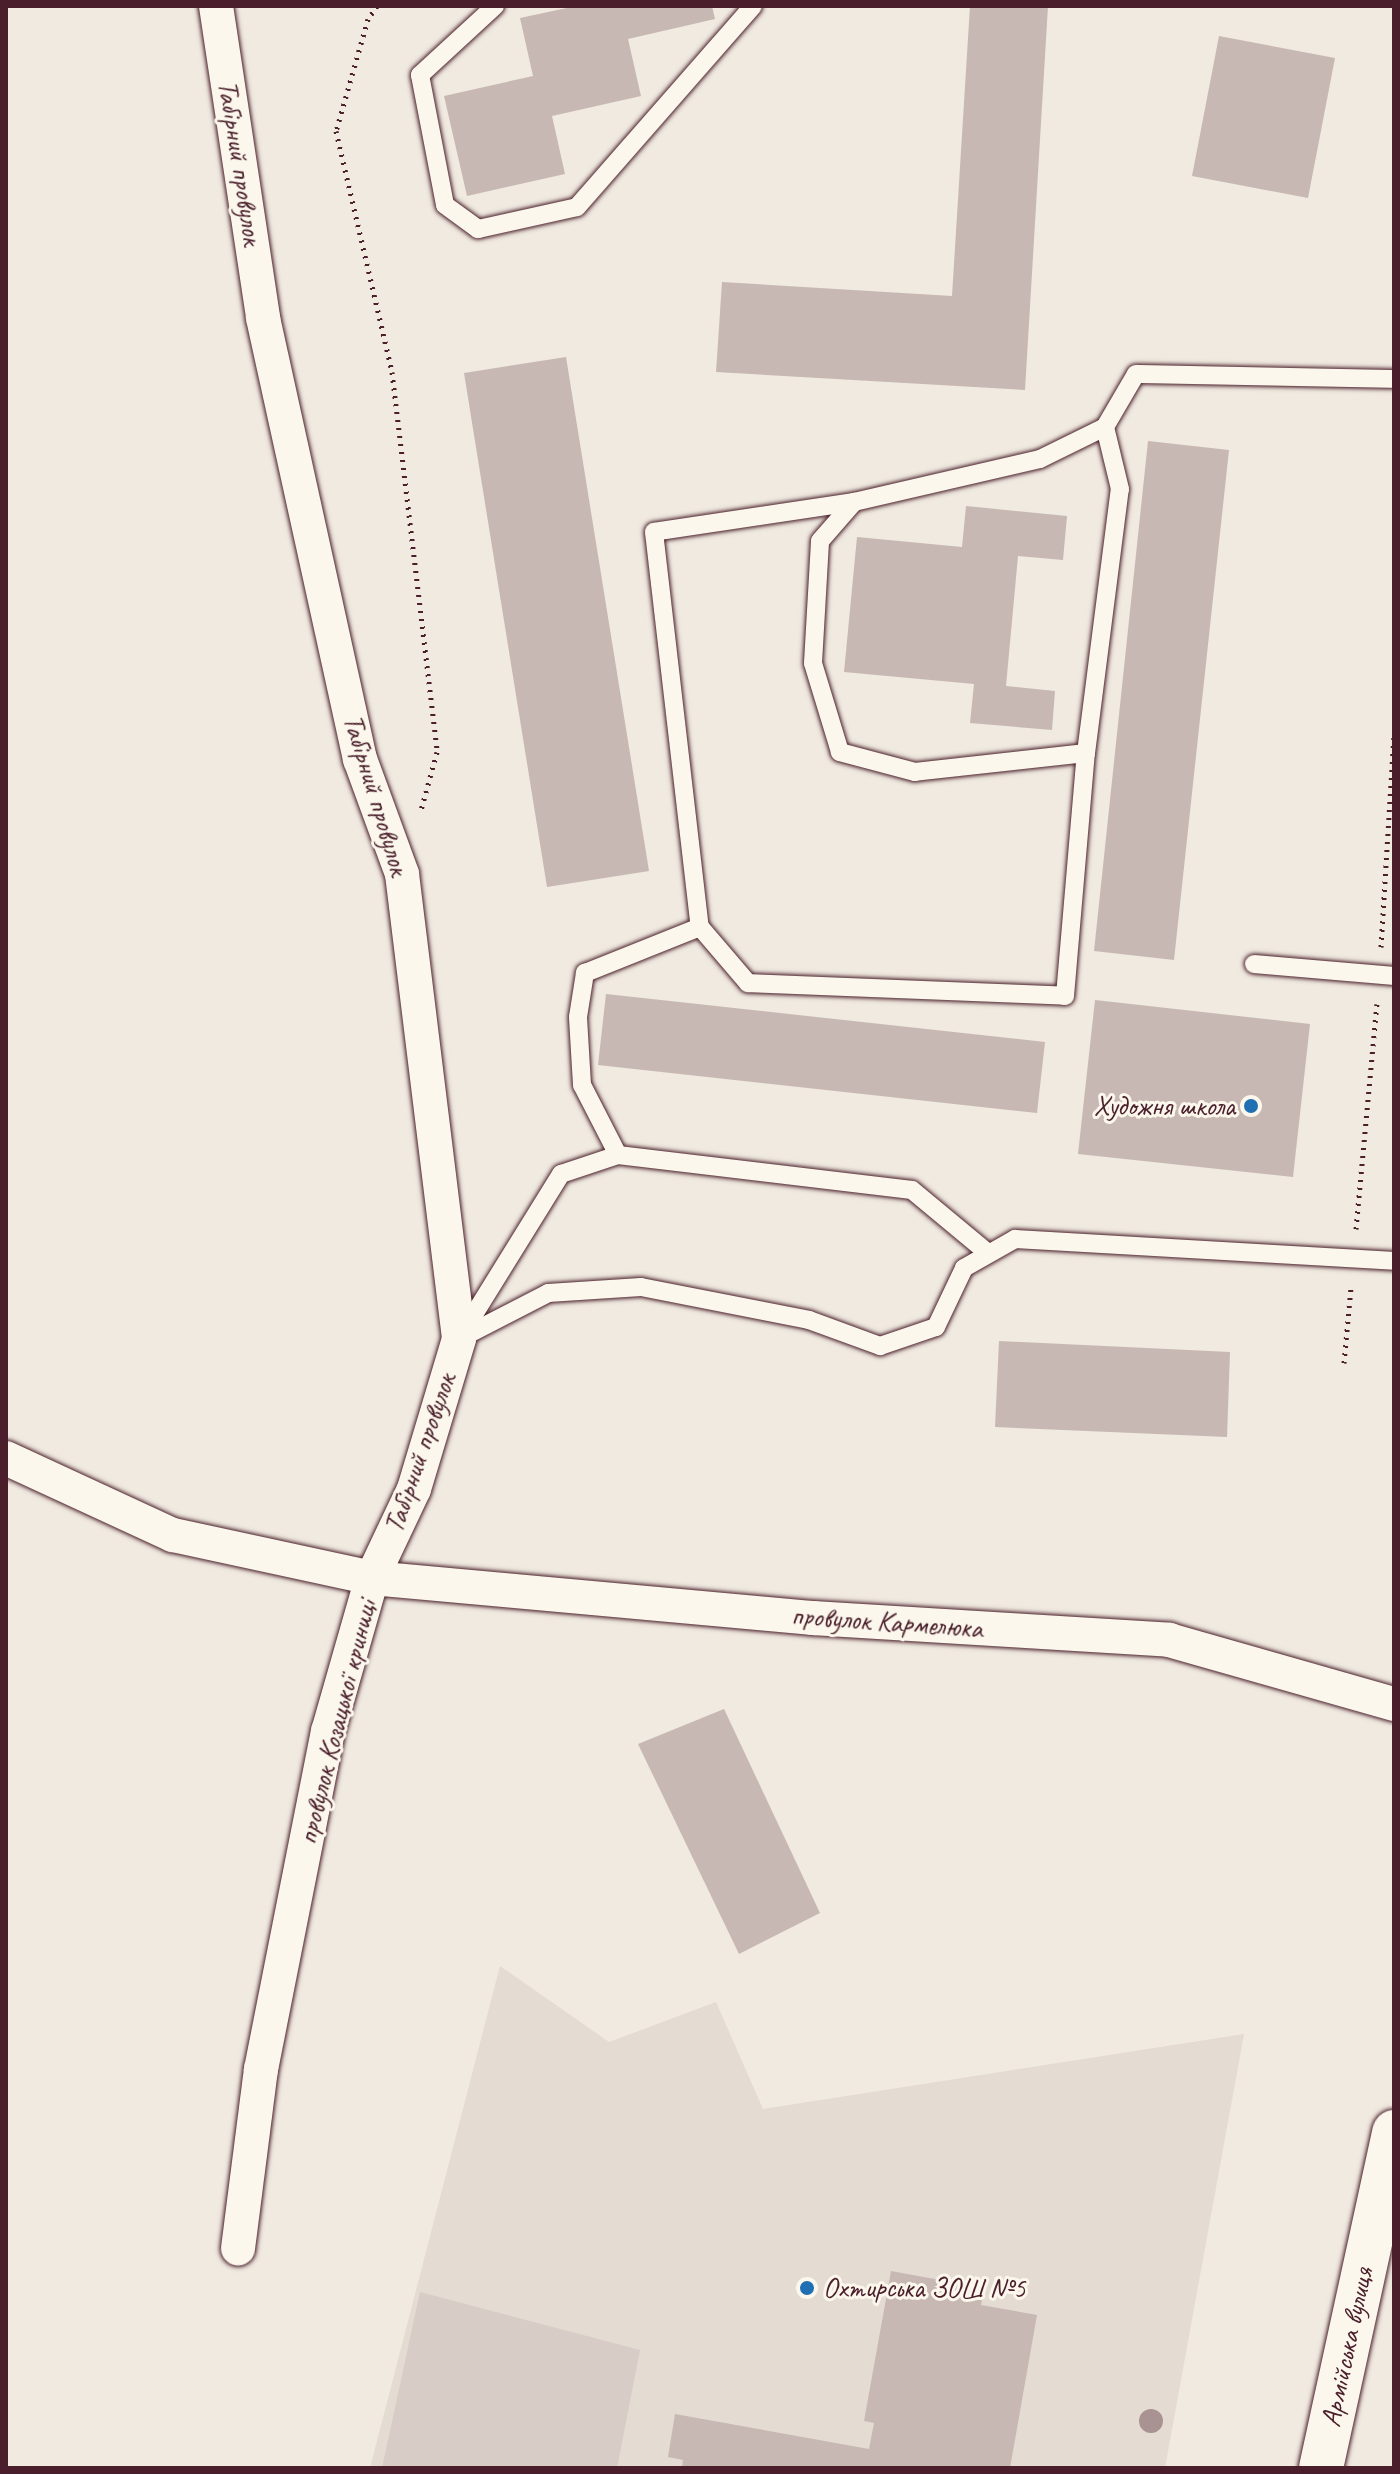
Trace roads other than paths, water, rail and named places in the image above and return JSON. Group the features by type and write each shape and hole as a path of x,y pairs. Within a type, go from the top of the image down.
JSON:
{"street":[{"name":"Табірний провулок","path":"216,6 267,334 360,759 402,874 459,1339 414,1489 372,1578"},
{"name":"провулок Козацької криниці","path":"6,1458 173,1535 372,1578 328,1731 267,2038 238,2249"},
{"name":"провулок Кармелюка","path":"372,1578 813,1618 1169,1640 1394,1704"},
{"name":"Армійська вулиця","path":"1321,2468 1394,2132"}],"lane":[{"path":"495,6 420,75 445,205 478,229 577,207 753,6"},
{"path":"1105,427 1120,489 1086,753 1065,996 748,983 700,927 654,532 854,502 1040,459 1105,427 1136,374 1394,379"},
{"path":"854,502 820,541 813,663 840,752 915,772 1086,753"},
{"path":"618,1155 582,1085 578,1017 585,973 700,927"},
{"path":"1254,964 1387,975"},
{"path":"459,1339 561,1174 618,1155 912,1190 988,1253"},
{"path":"459,1339 548,1293 641,1287 809,1320 880,1346 936,1327 964,1268 1015,1239 1394,1261"}],"place":[{"name":"Художня школа","path":"1251,1106"},
{"name":"Охтирська ЗОШ №5","path":"807,2288"}]}
